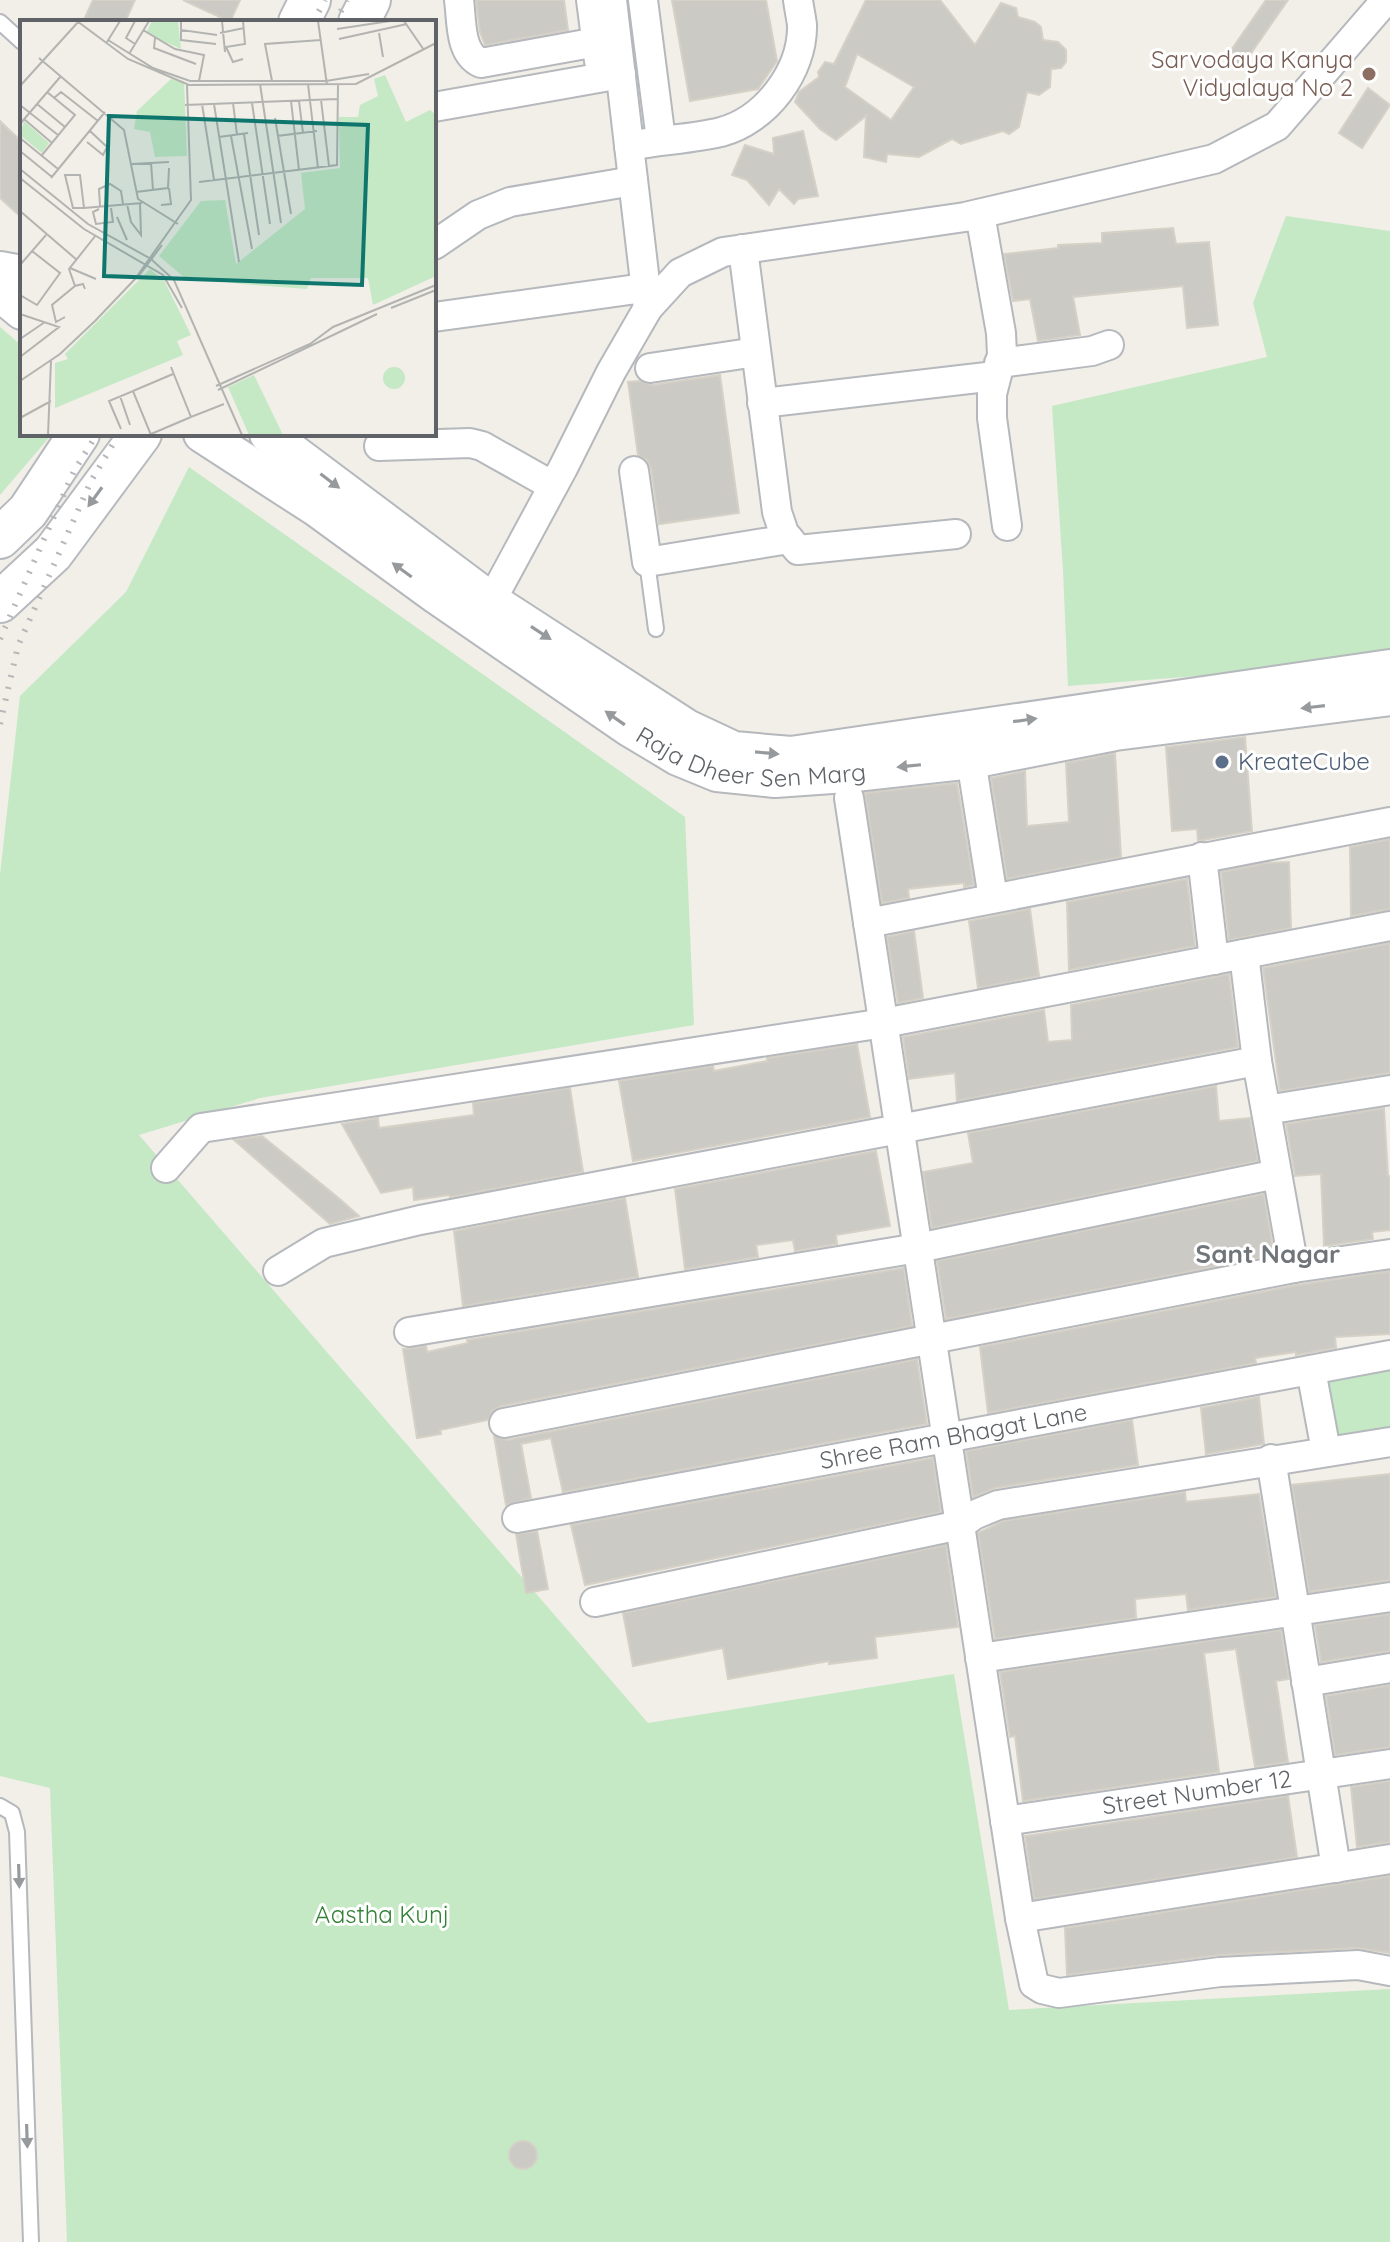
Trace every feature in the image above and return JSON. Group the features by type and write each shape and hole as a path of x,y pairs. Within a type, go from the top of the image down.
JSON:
{"main road":[{"path":"300,20 310,0"},
{"path":"360,20 370,0"},
{"path":"0,538 28,511 78,436"},
{"path":"0,602 53,553 140,436"}],"street":[{"path":"459,0 466,49 471,59 481,63 597,42"},
{"path":"591,0 597,42 611,76 629,146 646,298"},
{"path":"611,76 612,0"},
{"path":"643,0 661,140"},
{"path":"629,146 723,131 746,120 773,101 785,82 797,52 802,26 798,0"},
{"path":"485,612 553,486 646,298 680,273 723,252 980,214 1214,159 1277,126 1386,0"},
{"path":"436,107 611,76"},
{"path":"436,244 478,215 510,202 633,181"},
{"path":"980,214 1001,333 1002,355 997,370 992,418 1007,526"},
{"path":"743,249 777,512 789,539 798,550 956,534"},
{"path":"0,270 20,274"},
{"path":"0,293 20,309"},
{"path":"436,317 646,298"},
{"path":"762,403 997,370 1109,345"},
{"path":"650,368 756,352"},
{"name":"Raja Dheer Sen Marg","path":"205,436 485,612 687,728 734,750 791,755 969,744 1115,732 1390,697"},
{"name":"Raja Dheer Sen Marg","path":"270,436 485,612"},
{"path":"379,446 470,443 482,446 553,486"},
{"path":"634,471 647,562 789,539"},
{"name":"Raja Dheer Sen Marg","path":"969,744 1390,668"},
{"path":"969,744 993,898"},
{"path":"849,798 1020,1918 1034,1984 1059,1993 1220,1972 1358,1965 1390,1971"},
{"path":"868,923 1390,822"},
{"path":"1202,857 1214,960"},
{"path":"166,1168 201,1128 884,1023 1390,926"},
{"path":"1244,954 1257,1061 1294,1268"},
{"path":"278,1271 324,1243 420,1220 1257,1061"},
{"path":"1266,1110 1390,1090"},
{"path":"409,1332 918,1248 1277,1174"},
{"path":"504,1423 1294,1268 1390,1254"},
{"name":"Shree Ram Bhagat Lane","path":"517,1518 1390,1355"},
{"path":"1311,1370 1326,1451"},
{"path":"595,1602 960,1525 998,1505 1390,1442"},
{"path":"1271,1459 1336,1868"},
{"path":"980,1658 1390,1597"},
{"path":"1306,1682 1390,1668"},
{"name":"Street Number 12","path":"1005,1821 1390,1764"},
{"path":"1020,1918 1390,1859"}],"lane":[{"path":"0,22 20,40"},
{"path":"647,562 656,629"},
{"path":"0,1806 12,1813 17,1832 31,2242"}],"green space":[{"path":"1286,216 1390,231 1390,661 1068,686 1052,406 1267,357 1253,303"},
{"path":"0,327 20,344 20,436 50,436 0,495"},
{"name":"Aastha Kunj","path":"189,467 685,817 694,1025 260,1098 139,1135 648,1723 954,1674 1009,2010 1390,1989 1390,2242 67,2242 50,1788 0,1776 0,875 20,696 126,592"},
{"path":"1390,1355 1390,1437 1325,1444 1311,1370"}],"building":[{"path":"93,0 135,0 126,20 84,20"},
{"path":"183,0 240,0 231,20"},
{"path":"476,0 564,0 568,30 485,45"},
{"path":"672,0 766,0 777,61 758,89 690,101"},
{"path":"866,0 940,0 975,45 1001,3 1016,8 1018,17 1041,27 1043,40 1058,42 1066,50 1066,62 1061,68 1051,69 1050,87 1039,95 1027,92 1019,127 1009,134 1003,131 961,144 952,139 919,157 887,154 886,162 864,157 866,116 836,140 820,129 795,102 799,92 819,77 818,72 825,62 834,64","holes":["857,54 914,87 891,120 845,87"]},
{"path":"1266,0 1288,0 1242,66 1227,56"},
{"path":"1368,88 1390,105 1362,148 1339,133"},
{"path":"0,121 20,140 20,216 0,198"},
{"path":"803,131 818,196 798,199 794,204 779,189 769,205 747,180 732,175 745,145 774,154 773,138"},
{"path":"1173,228 1176,244 1209,242 1218,325 1187,328 1183,286 1073,297 1080,335 1038,341 1030,299 1013,301 1004,254 1058,248 1058,245 1102,243 1102,233"},
{"path":"720,375 739,513 659,524 651,468 647,460 638,455 628,382 640,381 653,385"},
{"path":"1245,737 1252,831 1198,841 1197,829 1172,831 1166,747"},
{"path":"1115,753 1121,857 1007,879 991,778 1025,771 1027,826 1069,822 1066,763"},
{"path":"957,783 974,885 964,887 964,883 908,889 909,898 882,903 865,793"},
{"path":"1390,839 1390,909 1351,916 1350,847"},
{"path":"1289,862 1291,928 1229,940 1221,872"},
{"path":"1187,879 1195,946 1069,970 1067,902"},
{"path":"1030,909 1039,976 978,988 969,921"},
{"path":"914,931 923,998 898,1003 887,937"},
{"path":"1390,943 1390,1073 1280,1091 1263,968"},
{"path":"1229,974 1238,1047 957,1101 955,1073 909,1079 903,1037 1044,1010 1048,1042 1072,1040 1071,1005"},
{"path":"857,1044 870,1117 633,1161 619,1081 713,1066 714,1071 767,1061 767,1058"},
{"path":"1216,1086 1219,1121 1250,1118 1258,1161 932,1228 923,1172 973,1163 968,1133"},
{"path":"570,1088 583,1172 450,1197 414,1200 413,1187 381,1193 342,1124 378,1118 379,1128 474,1115 473,1103"},
{"path":"1384,1108 1390,1176 1390,1230 1372,1232 1373,1239 1324,1246 1321,1174 1295,1176 1286,1124"},
{"path":"262,1136 359,1216 330,1224 234,1140"},
{"path":"876,1151 890,1226 836,1235 837,1244 795,1251 793,1240 756,1245 758,1257 685,1269 675,1189"},
{"path":"1264,1194 1274,1255 946,1319 937,1261"},
{"path":"625,1198 638,1277 463,1306 454,1231"},
{"path":"904,1268 912,1326 501,1406 492,1411 488,1420 417,1438 403,1349 426,1346 427,1352 468,1343 467,1340"},
{"path":"1390,1271 1390,1334 1335,1337 1336,1348 1255,1358 1256,1363 988,1413 980,1347 1297,1285"},
{"path":"917,1359 927,1424 563,1492 551,1438 521,1444 531,1498 506,1505 494,1436 507,1440"},
{"path":"1259,1397 1264,1444 1206,1454 1201,1408"},
{"path":"1132,1420 1138,1465 995,1488 973,1497 966,1451"},
{"path":"933,1458 941,1512 585,1585 571,1525"},
{"path":"1390,1474 1390,1580 1309,1592 1292,1485"},
{"path":"1185,1492 1186,1502 1259,1494 1276,1597 1188,1610 1186,1594 1135,1599 1136,1618 995,1639 978,1533 1003,1521"},
{"path":"537,1531 548,1589 526,1593 516,1534"},
{"path":"946,1545 958,1627 875,1637 877,1658 829,1664 829,1661 728,1679 723,1648 633,1666 623,1613"},
{"path":"1390,1614 1390,1651 1321,1662 1315,1625"},
{"path":"1281,1630 1289,1679 1276,1681 1288,1762 1255,1767 1236,1649 1204,1653 1219,1772 1023,1801 1015,1736 1010,1737 1000,1672"},
{"path":"1390,1685 1390,1747 1335,1755 1326,1696"},
{"path":"1390,1781 1390,1842 1357,1847 1351,1787"},
{"path":"1288,1796 1297,1857 1034,1899 1025,1836"},
{"path":"1390,1876 1390,1953 1357,1948 1219,1955 1067,1975 1065,1928"},
{"path":"523,2141 533,2145 537,2155 533,2165 523,2169 513,2165 509,2155 513,2145"}],"railway":[{"path":"314,20 325,0"},
{"path":"336,20 347,0"},
{"path":"0,639 74,471 96,436"},
{"path":"0,724 18,646 91,481 118,436"}],"place":[{"name":"Sarvodaya Kanya Vidyalaya No 2","path":"1369,74"},
{"name":"KreateCube","path":"1222,762"}],"district":[{"name":"Sant Nagar","path":"1268,1254"}]}
